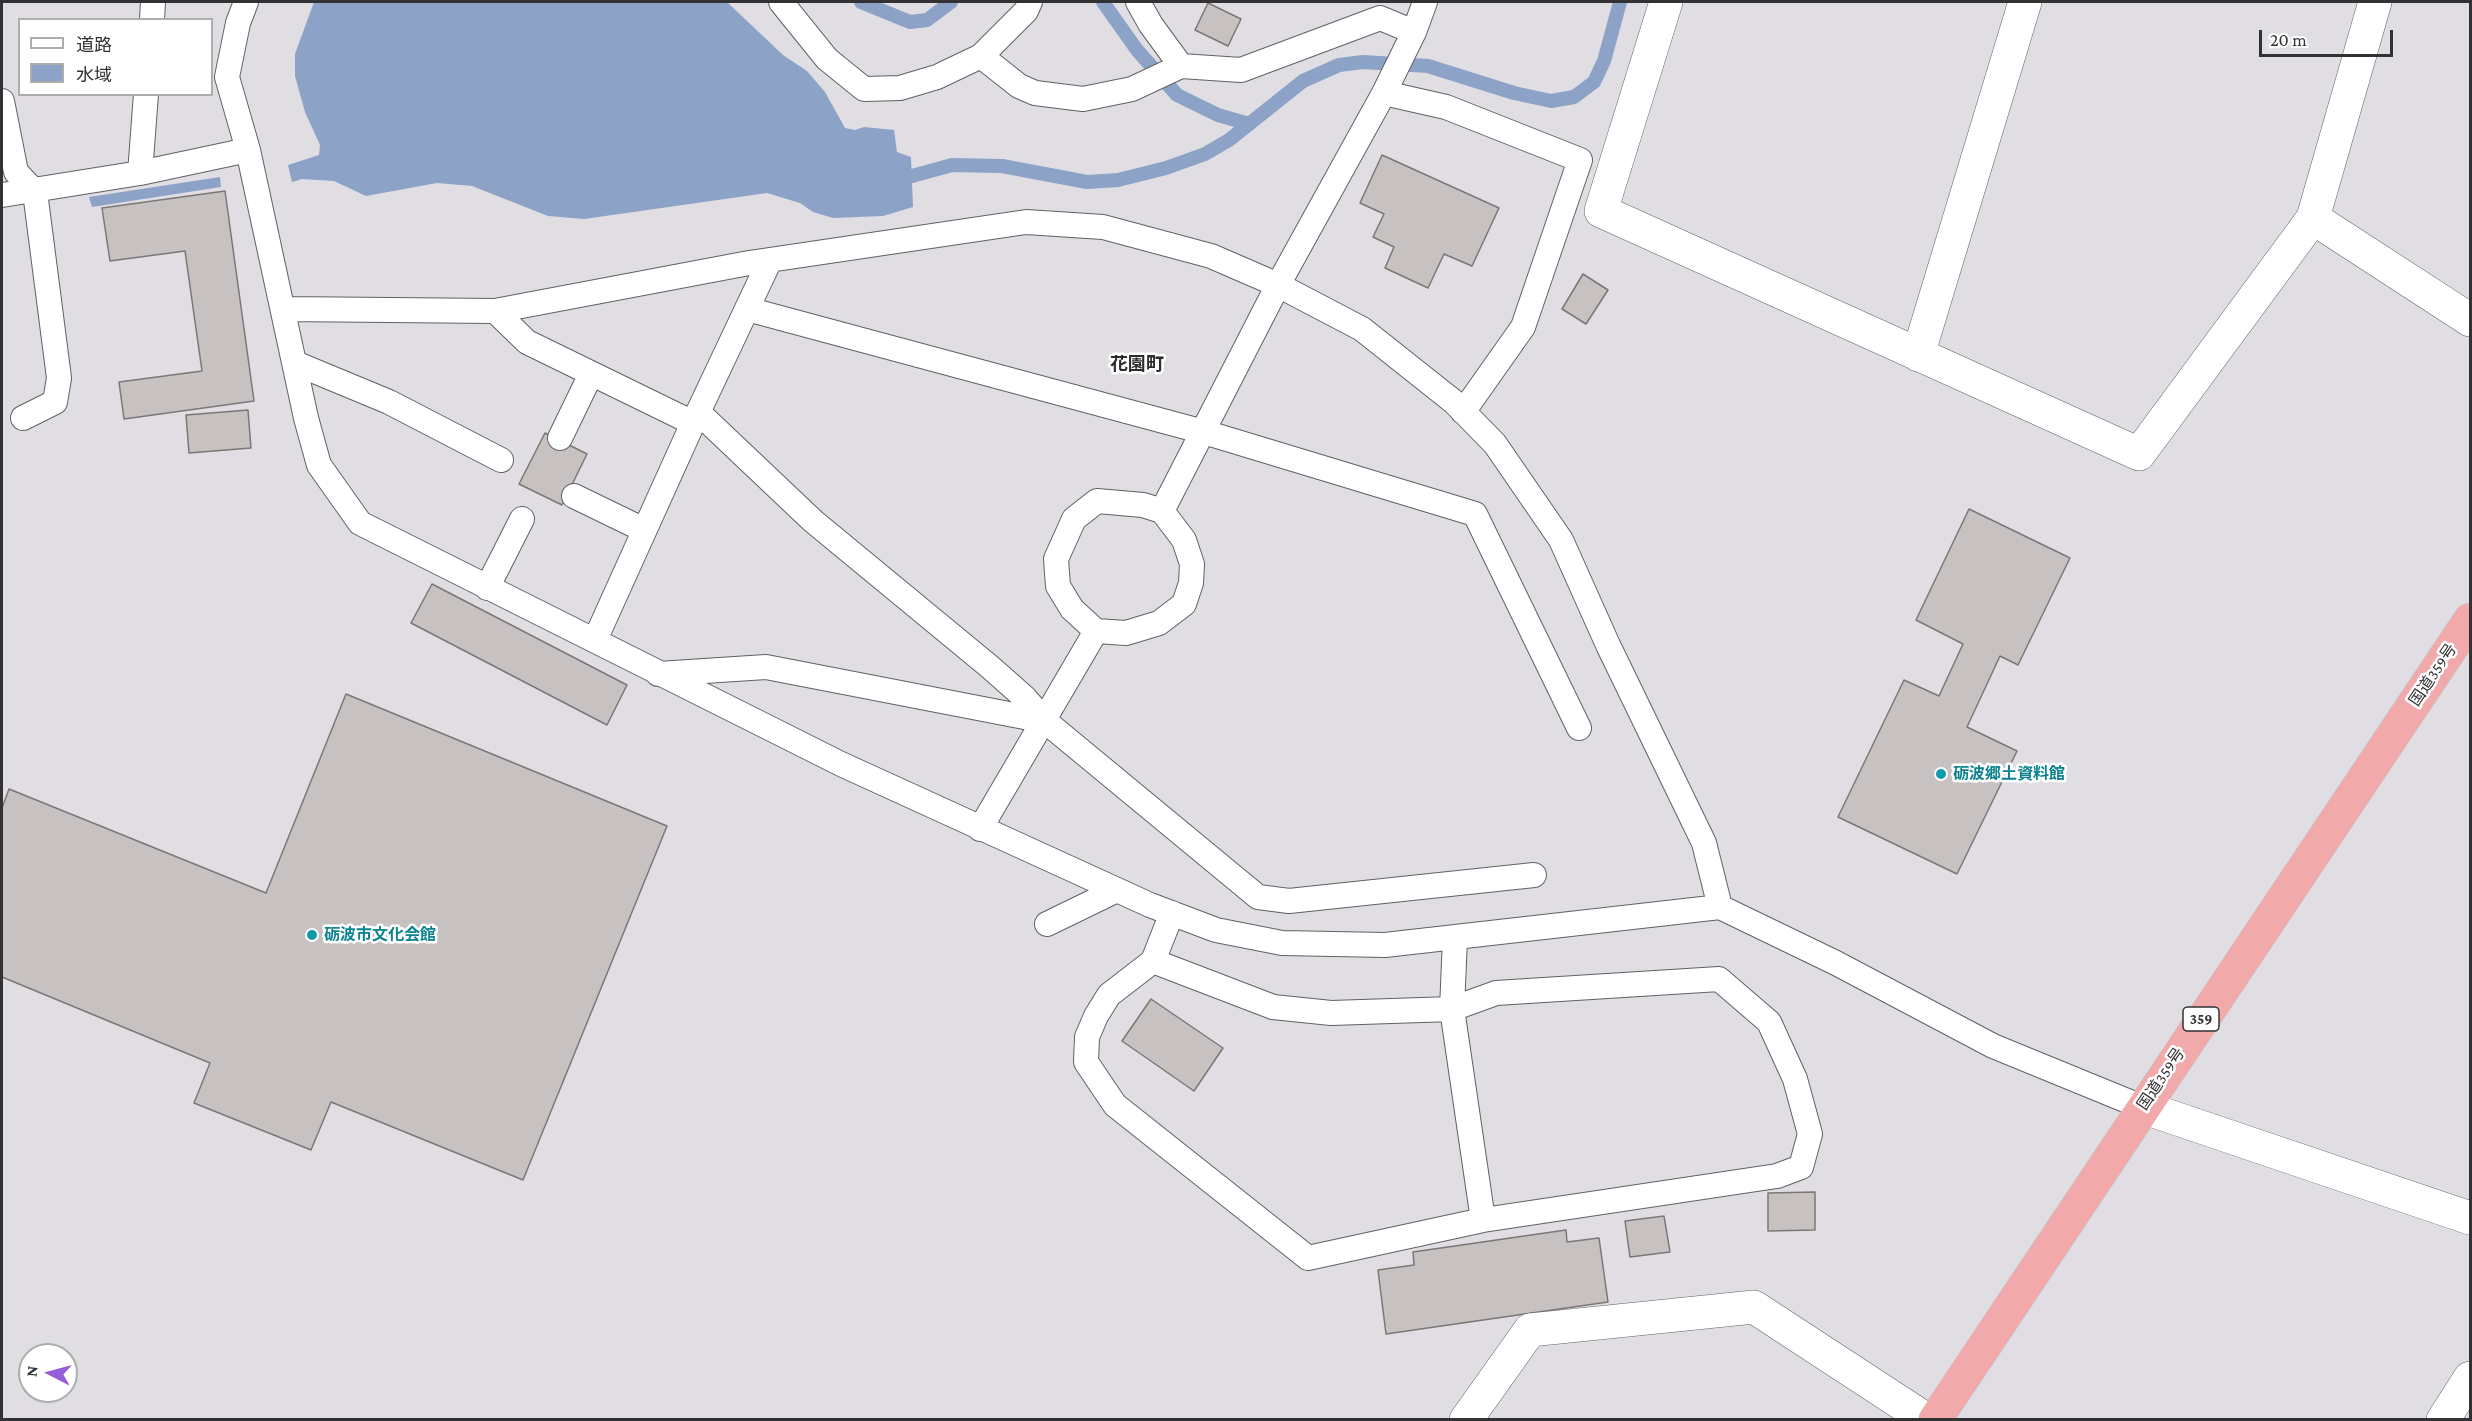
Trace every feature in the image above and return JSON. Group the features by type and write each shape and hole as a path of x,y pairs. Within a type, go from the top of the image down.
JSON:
{"highway":[{"name":"国道359号","path":"1935,1419 2470,620"}],"street":[{"path":"1666,2 1601,211 2139,454 2313,218 2375,2"},
{"path":"1918,355 2025,2"},
{"path":"2313,218 2470,321"},
{"path":"2142,1107 2470,1218"},
{"path":"1466,1419 1530,1330 1754,1307 1927,1419"},
{"path":"2443,1419 2470,1378"}],"lane":[{"path":"152,18 153,2"},
{"path":"246,2 238,24 227,77 248,150 319,465 360,523 841,764 1117,890 1216,930 1282,943 1385,945 1720,907 1836,963 1993,1046 2142,1107"},
{"path":"781,2 827,59 864,89 900,88 937,76 981,56 1026,11 1030,2"},
{"path":"1138,2 1151,25 1181,66"},
{"path":"1162,511 1278,285 1384,93 1414,32 1425,2"},
{"path":"981,56 1019,86 1035,93 1083,99 1132,89 1181,66 1240,70 1380,18 1414,32"},
{"path":"1384,93 1446,107 1580,160 1523,327 1463,412"},
{"path":"140,173 146,96"},
{"path":"2,101 16,172 35,192 59,378 55,402 23,418"},
{"path":"2,195 35,192 140,173 248,150"},
{"path":"284,309 495,311 770,260 1026,222 1103,227 1211,256 1278,285 1362,329 1463,412 1495,444 1561,540 1608,645 1704,843 1720,907"},
{"path":"594,640 770,260"},
{"path":"747,309 1204,432 1475,514 1579,728"},
{"path":"495,311 527,342 591,374 695,418 813,521 990,667 1025,698 1045,722 1258,897 1289,901 1534,875"},
{"path":"295,363 389,402 501,460"},
{"path":"560,438 591,374"},
{"path":"574,496 644,530"},
{"path":"1097,501 1143,505 1162,511 1184,540 1192,564 1191,583 1184,604 1159,623 1126,633 1096,631 1072,609 1058,586 1056,559 1074,519 1097,501"},
{"path":"487,588 522,519"},
{"path":"980,829 1045,722 1096,631"},
{"path":"658,674 766,667 1045,722"},
{"path":"1047,924 1117,890"},
{"path":"1153,961 1274,1007 1331,1013 1452,1009 1496,993 1719,979 1769,1022 1794,1079 1810,1134 1801,1167 1777,1176 1483,1220 1308,1258 1114,1105 1086,1062 1087,1037 1096,1016 1109,995 1153,961 1172,913"},
{"path":"1455,938 1452,1009 1483,1220"}],"water":[{"path":"314,2 727,2 783,55 807,71 825,92 845,128 894,130 897,152 911,157 913,207 883,216 833,218 813,212 800,203 767,193 584,219 548,216 472,186 437,183 366,196 334,181 302,179 292,182 288,165 319,155 320,145 305,112 295,76 295,54"},
{"path":"220,177 221,187 92,207 89,197"}],"building":[{"path":"1208,3 1241,19 1228,46 1195,30"},
{"path":"1382,155 1499,208 1472,266 1444,254 1428,288 1385,268 1394,247 1373,237 1384,214 1360,203"},
{"path":"225,191 254,401 124,419 119,382 202,371 185,251 110,261 102,208"},
{"path":"1583,274 1608,290 1586,324 1562,309"},
{"path":"248,410 251,448 189,453 186,415"},
{"path":"545,433 587,454 562,505 519,484"},
{"path":"1969,509 2070,558 2018,665 2000,656 1967,727 2017,751 1957,874 1838,817 1904,680 1939,696 1963,644 1916,620"},
{"path":"432,584 627,685 607,725 411,623"},
{"name":"砺波市文化会館","path":"346,694 667,826 523,1180 331,1102 311,1150 194,1103 210,1063 2,977 2,808 9,789 266,893"},
{"path":"1151,999 1223,1048 1194,1091 1122,1041"},
{"path":"1815,1192 1815,1230 1768,1231 1768,1193"},
{"path":"1664,1216 1670,1252 1630,1257 1625,1221"},
{"path":"1566,1230 1567,1242 1599,1238 1608,1302 1386,1334 1378,1270 1414,1265 1413,1252"}],"waterway":[{"path":"861,2 910,22 927,20 951,2"},
{"path":"1103,2 1137,50 1177,95 1218,115 1249,124"},
{"path":"912,176 952,165 1002,166 1087,182 1118,180 1166,168 1205,154 1229,140 1303,81 1339,65 1363,62 1428,66 1514,93 1551,101 1574,97 1594,82 1604,61 1620,2"}],"place":[{"name":"砺波郷土資料館","path":"1941,774"},
{"name":"砺波市文化会館","path":"312,935"}],"district":[{"name":"花園町","path":"1137,364"}]}
